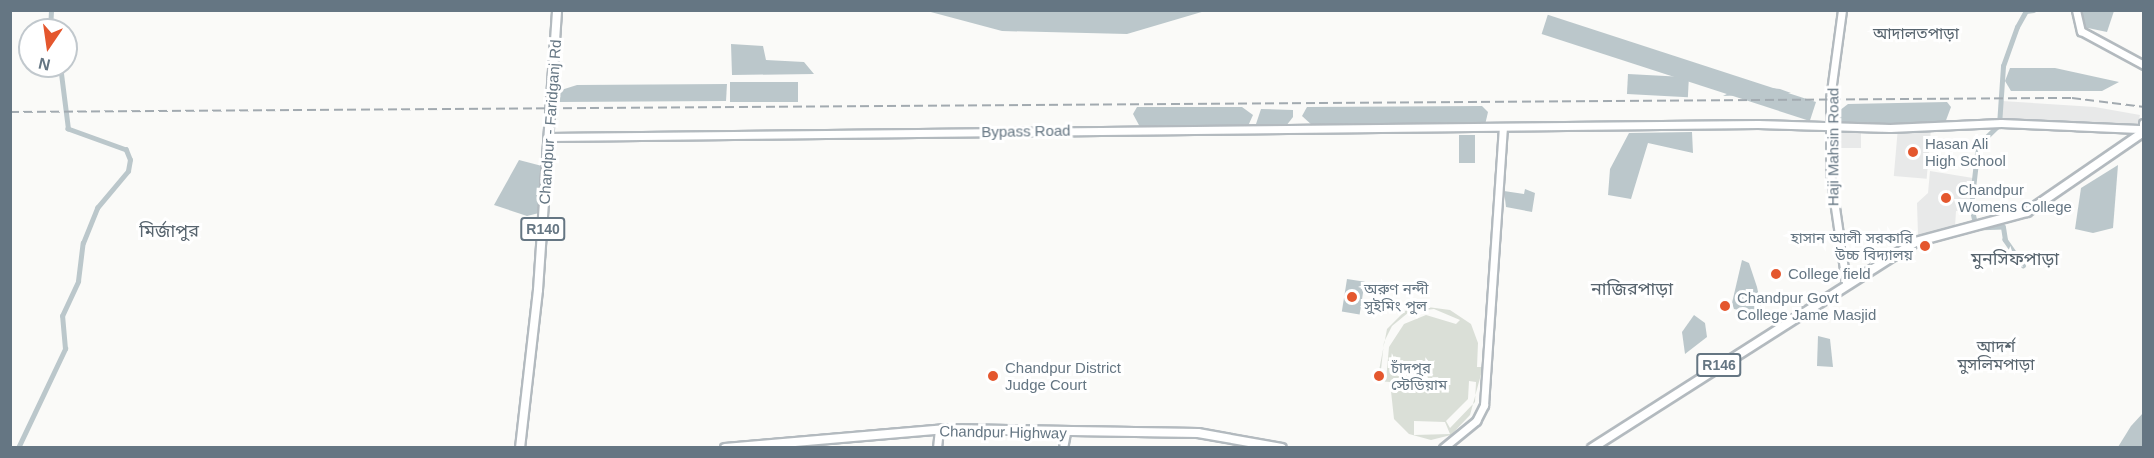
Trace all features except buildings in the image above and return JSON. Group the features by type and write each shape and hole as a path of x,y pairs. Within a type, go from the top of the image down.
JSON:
{"main road":[{"name":"Chandpur - Faridganj Rd","path":"520,447 549,137 557,10"},
{"path":"1846,283 1932,233 1975,225 2037,206 2140,131"},
{"name":"R146","path":"1592,447 1846,283"},
{"name":"Chandpur Highway","path":"725,447 939,430 1198,433 1282,447"}],"street":[{"name":"Haji Mahsin Road","path":"1842,10 1830,126 1833,214 1846,283"},
{"path":"2076,10 2081,31 2144,65"},
{"name":"Bypass Road","path":"549,137 1998,123 2140,131"},
{"path":"1443,447 1480,417 1484,405 1503,129"},
{"path":"937,447 939,430"},
{"path":"1063,447 1066,433"},
{"path":"1453,447 1457,437"}],"shaded area":[{"path":"927,11 1205,11 1127,34 1002,31"},
{"path":"2081,11 2114,11 2107,32 2083,27"},
{"path":"1548,15 1816,102 1810,121 1542,34"},
{"path":"731,44 763,46 766,60 804,62 814,74 732,75"},
{"path":"2010,68 2055,68 2119,82 2102,91 2011,91 2005,81"},
{"path":"1628,74 1689,77 1688,97 1627,94"},
{"path":"730,82 798,82 798,102 730,102"},
{"path":"727,84 726,101 558,102 558,91 577,85"},
{"path":"1744,85 1780,89 1791,93 1723,96"},
{"path":"2002,101 2095,107 2140,115 2137,129 2000,120"},
{"path":"1947,102 1951,107 1945,123 1833,124 1835,114 1848,104"},
{"path":"1482,106 1488,112 1485,125 1313,126 1302,116 1307,107"},
{"path":"1137,107 1242,107 1253,115 1248,126 1140,127 1133,114"},
{"path":"1261,109 1293,110 1293,117 1286,126 1256,124"},
{"name":"Hasan Ali High School","path":"1898,126 1931,129 1927,179 1894,176"},
{"path":"1833,130 1861,130 1861,148 1833,148"},
{"path":"1692,132 1693,153 1648,143 1631,199 1608,195 1610,169 1629,133"},
{"path":"1459,135 1475,135 1475,163 1459,163"},
{"path":"519,160 542,166 539,213 527,216 494,205"},
{"path":"2118,165 2113,228 2093,233 2075,229 2081,188"},
{"name":"Chandpur Womens College","path":"1930,171 1973,178 1968,211 1956,211 1955,227 1918,235 1917,203 1928,193"},
{"path":"1525,189 1535,193 1532,212 1506,207 1504,191 1524,194"},
{"path":"1742,260 1749,263 1757,287 1762,310 1756,314 1734,309 1732,303"},
{"name":"অরুণ নন্দী সুইমিং পুল","path":"1347,279 1365,282 1360,314 1342,312"},
{"path":"1420,306 1450,310 1471,324 1478,343 1477,367 1483,367 1475,395 1476,382 1469,381 1468,399 1446,421 1450,428 1473,404 1470,415 1451,435 1431,440 1409,434 1394,419 1390,382 1377,381 1383,348 1380,379 1386,380 1389,347 1404,324 1426,315 1456,324 1460,320 1434,309 1409,312 1392,326 1385,340 1387,329 1405,311","holes":["1414,421 1445,422 1450,434 1414,435"]},
{"path":"1694,315 1705,323 1707,337 1685,354 1682,332"},
{"path":"1818,336 1830,339 1833,367 1817,366"},
{"path":"2143,413 2143,447 2118,447 2131,426"}],"waterway":[{"path":"51,10 51,18"},
{"path":"2023,266 2005,240 2003,227 1976,228 1971,206 1978,145 1999,125 2003,66 2017,27 2026,11 2033,10"},
{"path":"18,448 65,349 62,316 78,281 83,243 97,208 128,171 130,160 126,150 68,129 62,78"}],"railway":[{"path":"10,112 2072,98 2144,107"}],"place":[{"name":"Hasan Ali High School","path":"1913,152"},
{"name":"Chandpur Womens College","path":"1946,198"},
{"name":"হাসান আলী সরকারি উচ্চ বিদ্যালয়","path":"1925,246"},
{"name":"College field","path":"1776,274"},
{"name":"অরুণ নন্দী সুইমিং পুল","path":"1352,297"},
{"name":"Chandpur Govt College Jame Masjid","path":"1725,306"},
{"name":"Chandpur District Judge Court","path":"993,376"},
{"name":"চাঁদপুর স্টেডিয়াম","path":"1379,376"}],"district":[{"name":"আদালতপাড়া","path":"1916,34"},
{"name":"মির্জাপুর","path":"169,231"},
{"name":"মুনসিফপাড়া","path":"2015,259"},
{"name":"নাজিরপাড়া","path":"1632,289"},
{"name":"আদর্শ মুসলিমপাড়া","path":"1996,356"}]}
